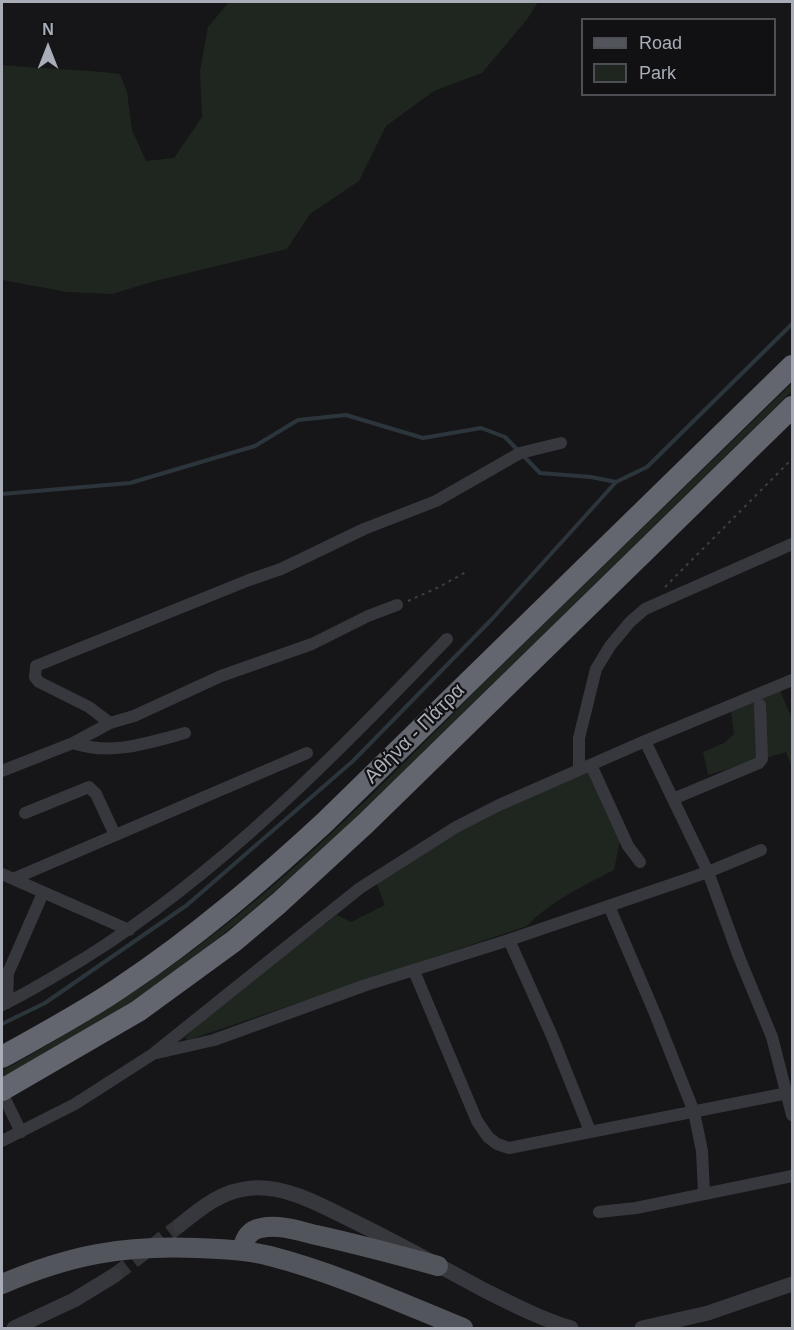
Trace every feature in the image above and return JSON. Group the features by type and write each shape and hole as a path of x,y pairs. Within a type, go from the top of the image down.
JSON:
{"highway":[{"name":"Αθήνα - Πάτρα","path":"2,1057 122,987 238,900 324,824 792,366"},
{"name":"Αθήνα - Πάτρα","path":"2,1091 138,1011 234,941 279,903 359,831 792,407"}],"main road":[{"path":"242,1251 250,1232 260,1228 275,1227 354,1243 438,1266"},
{"path":"2,1284 57,1263 116,1250 163,1247 242,1251 269,1256 339,1278 463,1329"}],"street":[{"path":"110,723 89,708 39,682 34,677 36,666 281,569 341,539 436,501 520,453 561,443"},
{"path":"579,770 579,738 596,669 610,646 630,622 645,609 792,544"},
{"path":"5,766 73,743 110,723 134,716 221,676 312,644 368,616 397,605"},
{"path":"43,893 4,985 4,1004 50,979 129,930 190,885 239,843 361,728 447,639"},
{"path":"2,1141 75,1104 153,1054 360,888 456,827 499,805 645,741 792,680"},
{"path":"673,799 759,763 762,759 760,705"},
{"path":"73,743 85,747 119,749 185,733"},
{"path":"645,741 708,872 739,957 772,1036 792,1115"},
{"path":"7,877 116,835 307,753"},
{"path":"591,765 628,846 640,862"},
{"path":"25,813 90,787 96,794 116,835"},
{"path":"153,1054 214,1040 366,984 509,940 708,872 761,850"},
{"path":"7,877 129,930"},
{"path":"609,906 694,1112 702,1151 704,1193"},
{"path":"509,940 552,1036 590,1131"},
{"path":"414,971 445,1041 469,1106 488,1137 497,1144 509,1148 788,1093"},
{"path":"2,1091 21,1132"},
{"path":"599,1212 636,1208 792,1176"},
{"path":"180,1225 219,1196 250,1188 266,1188 304,1199 332,1211 538,1316 571,1329"},
{"path":"14,1329 74,1300 115,1275"},
{"path":"642,1329 708,1313 792,1284"}],"path":[{"path":"645,609 792,459"},
{"path":"397,605 419,597 466,572"}],"green space":[{"path":"229,2 538,2 528,18 482,73 434,91 386,126 359,181 310,214 287,249 155,281 112,294 67,292 2,280 2,65 120,74 127,92 132,130 146,161 174,158 202,117 200,71 208,27"},
{"path":"792,383 792,391 336,837 288,880 162,981 102,1020 2,1078 2,1071 88,1021 170,967 223,927 298,864"},
{"path":"780,691 792,718 792,768 786,752 708,775 703,752 724,743 734,734 731,711"},
{"path":"589,772 620,841 614,870 557,902 527,926 188,1040 185,1038 204,1016 337,915 351,922 385,905 376,882 450,835 527,796"}],"waterway":[{"path":"2,1024 45,1003 187,905 353,761 493,618 616,482 647,467 792,324"},
{"path":"2,494 130,483 255,446 298,420 346,415 423,438 481,428 505,437 540,473 591,477 616,482"}],"tunnel":[{"path":"115,1275 180,1225"}]}
